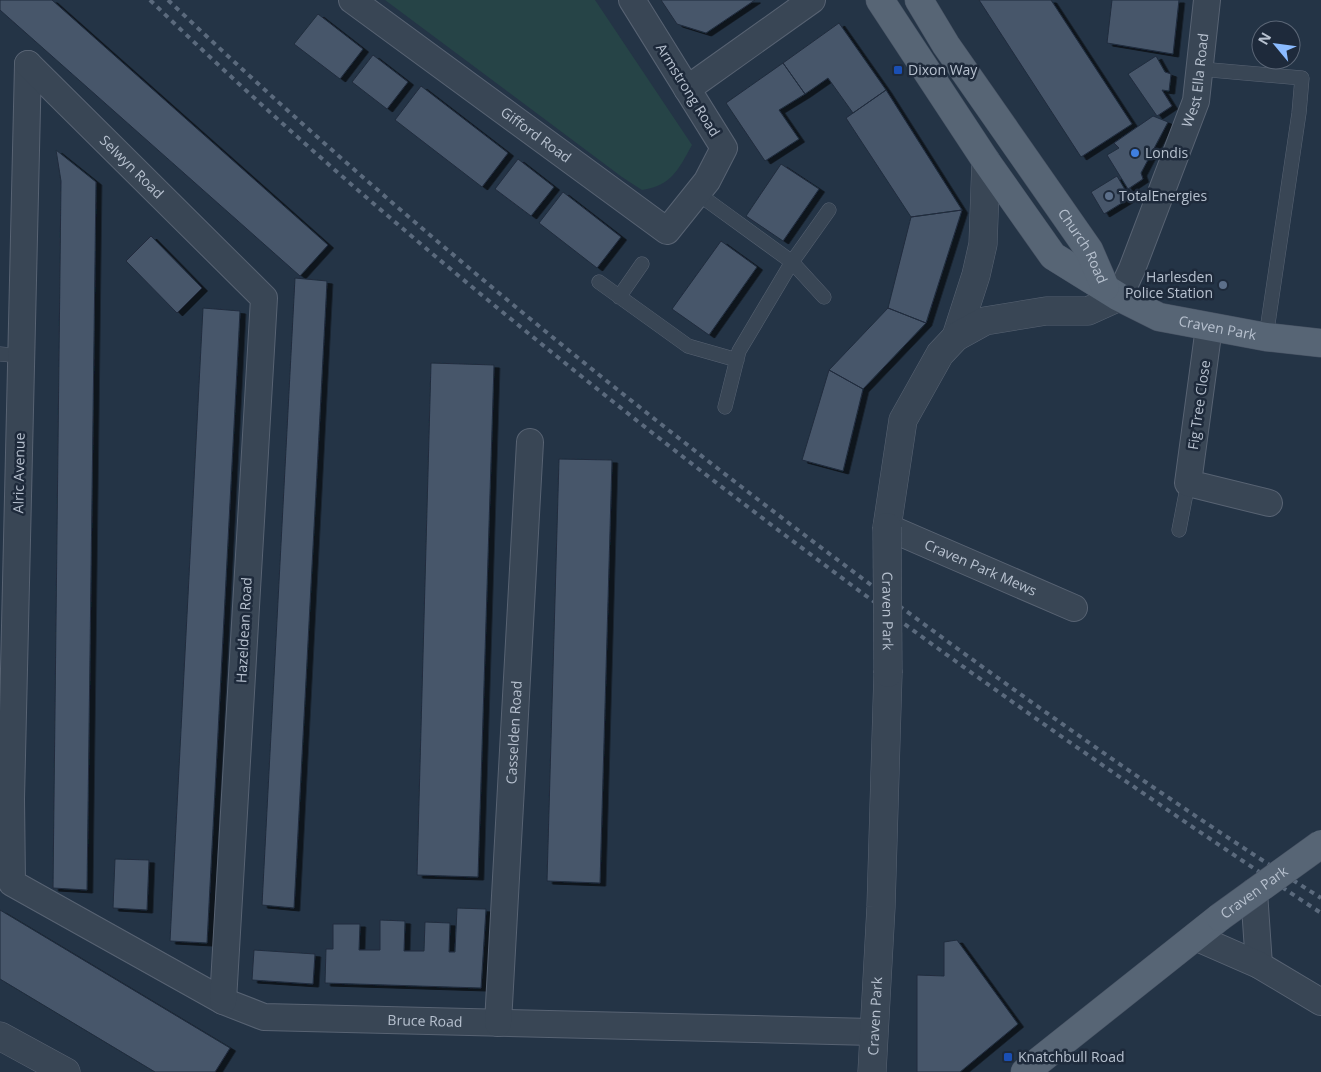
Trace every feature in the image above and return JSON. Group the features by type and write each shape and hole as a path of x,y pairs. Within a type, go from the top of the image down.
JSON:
{"main road":[{"name":"Church Road","path":"880,0 986,161 1054,256 1112,292"},
{"name":"Church Road","path":"919,0 946,46 1089,250 1112,292"},
{"name":"Craven Park","path":"1112,292 1159,318 1266,337 1321,343"},
{"name":"Craven Park","path":"1025,1072 1220,917 1321,844"}],"street":[{"name":"Gifford Road","path":"352,0 667,231 702,187"},
{"name":"Armstrong Road","path":"632,0 724,148 702,187"},
{"path":"687,89 812,0"},
{"name":"West Ella Road","path":"1112,292 1132,269 1196,101 1207,0"},
{"name":"Selwyn Road","path":"28,64 236,270"},
{"name":"Alric Avenue","path":"12,883 5,798 11,355 28,64"},
{"path":"956,337 976,275 983,244 986,161"},
{"name":"Hazeldean Road","path":"223,1001 264,298 236,270"},
{"name":"Craven Park","path":"872,1072 872,1032 881,908 888,673 887,527 903,420 940,354 956,337 984,321 1046,311 1088,311 1112,292"},
{"name":"Fig Tree Close","path":"1188,484 1209,327"},
{"name":"Casselden Road","path":"498,1023 530,442"},
{"path":"1188,484 1269,503"},
{"name":"Craven Park Mews","path":"887,527 1074,608"},
{"name":"Bruce Road","path":"12,883 223,1001 264,1017 872,1032"},
{"path":"1254,892 1260,966"},
{"path":"1195,937 1260,966 1321,1002"},
{"path":"0,1036 66,1072"}],"lane":[{"path":"1200,69 1302,78 1299,114 1266,337"},
{"path":"702,187 792,262 824,297"},
{"path":"725,406 739,351 792,262 829,210"},
{"path":"619,296 642,264"},
{"path":"599,282 688,346 737,360"},
{"name":"Fig Tree Close","path":"1179,530 1188,484"}],"green space":[{"path":"385,0 595,0 692,145 673,175 661,184 642,190"}],"building":[{"path":"0,0 52,0 328,245 300,276 0,10"},
{"path":"661,0 755,0 706,33 677,24"},
{"path":"979,0 1051,0 1132,124 1081,157"},
{"path":"1112,0 1179,0 1173,54 1107,43"},
{"path":"318,14 363,49 340,79 294,44"},
{"path":"839,23 886,90 853,113 828,78 805,94 783,63"},
{"path":"373,55 408,82 387,109 352,82"},
{"path":"1156,56 1165,72 1171,74 1169,91 1162,90 1172,106 1157,116 1128,74"},
{"path":"783,63 805,94 779,110 799,139 765,161 726,103"},
{"path":"421,86 508,153 482,187 395,120"},
{"path":"886,90 962,210 911,217 846,118"},
{"path":"1153,116 1168,122 1141,173 1143,179 1128,189 1107,155 1119,148 1114,143"},
{"path":"56,150 96,182 87,890 53,888 61,181"},
{"path":"518,159 554,187 531,216 495,189"},
{"path":"781,164 819,189 783,241 746,216"},
{"path":"1117,176 1130,198 1104,214 1091,192"},
{"path":"563,192 621,237 597,268 539,223"},
{"path":"962,210 926,323 888,308 911,217"},
{"path":"151,236 202,288 177,313 126,261"},
{"path":"721,241 757,267 709,335 672,309"},
{"path":"295,278 327,281 294,908 262,905"},
{"path":"203,308 240,311 207,943 170,941"},
{"path":"888,308 926,323 863,389 829,370"},
{"path":"431,363 494,365 478,877 417,875"},
{"path":"829,370 863,389 843,471 802,460"},
{"path":"559,459 612,460 600,883 547,881"},
{"path":"115,859 149,860 147,910 113,908"},
{"path":"457,908 486,909 481,988 325,983 326,949 333,949 333,924 360,924 359,950 380,950 380,920 405,921 404,951 424,951 425,922 450,923 449,952 455,952"},
{"path":"0,910 230,1048 215,1072 155,1072 0,979"},
{"path":"957,940 1018,1024 960,1072 917,1072 917,975 944,976 944,942"},
{"path":"254,950 315,954 313,984 252,980"}],"railway":[{"path":"150,0 249,93 403,229 652,433 839,576 1029,714 1321,913"},
{"path":"168,0 255,81 433,238 524,314 709,462 1002,681 1160,792 1321,898"}],"place":[{"name":"Dixon Way","path":"898,70"},
{"name":"Londis","path":"1135,153"},
{"name":"TotalEnergies","path":"1109,196"},
{"name":"Harlesden Police Station","path":"1223,285"},
{"name":"Knatchbull Road","path":"1008,1057"}]}
